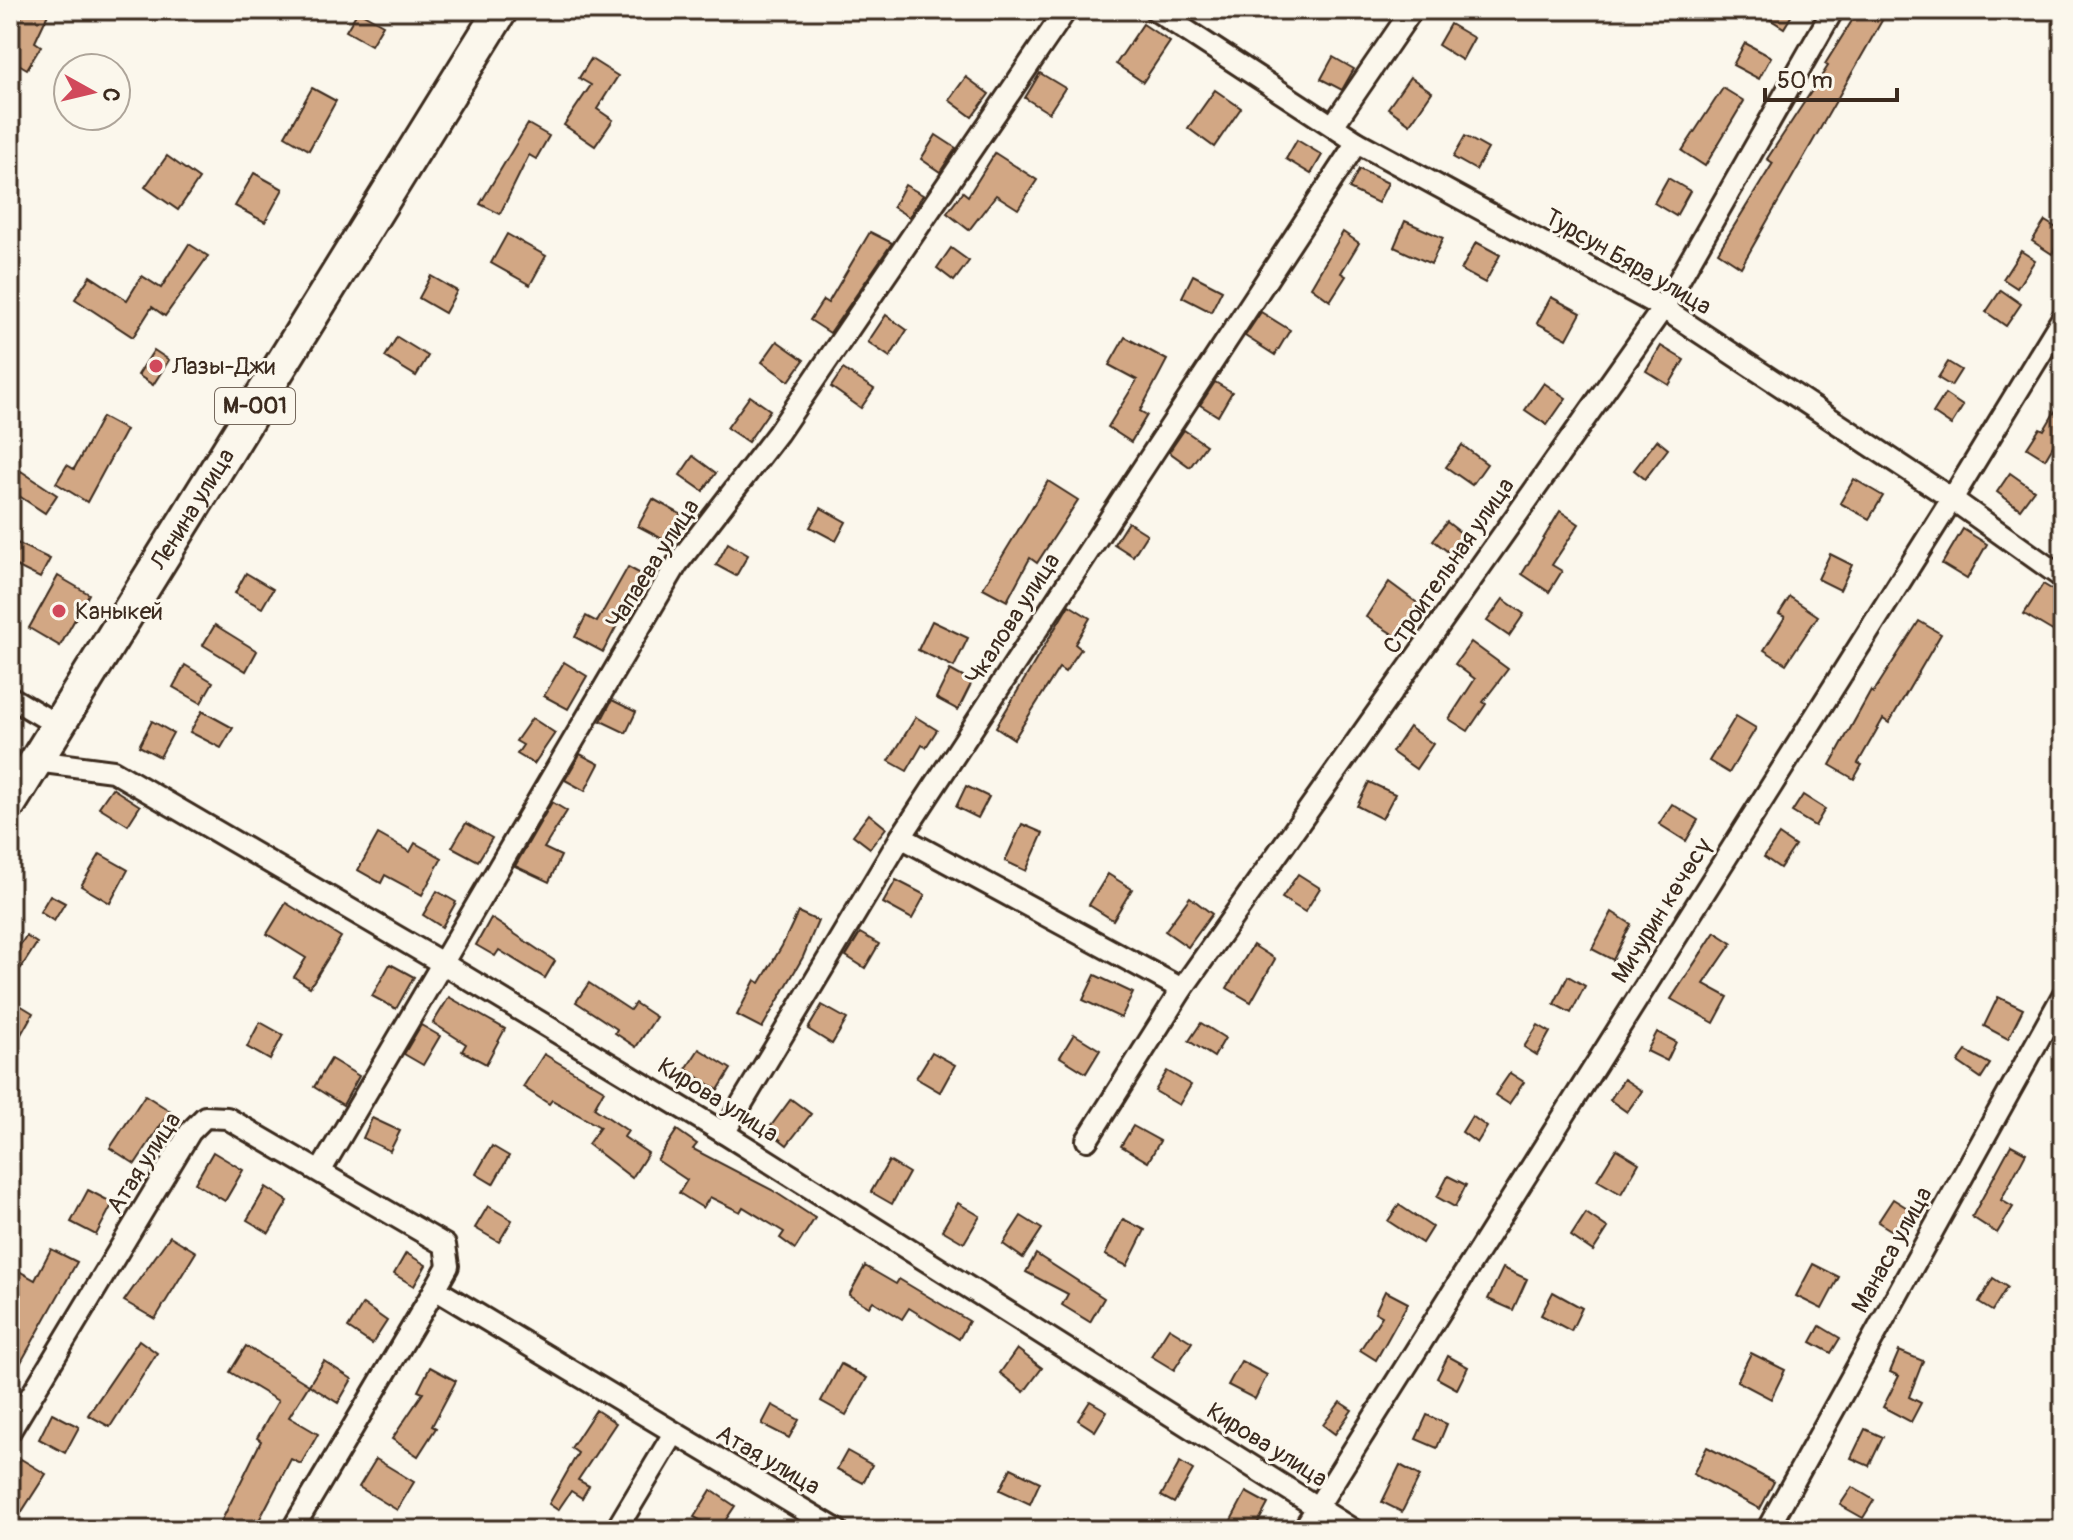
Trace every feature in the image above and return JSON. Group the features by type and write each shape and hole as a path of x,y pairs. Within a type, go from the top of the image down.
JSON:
{"main road":[{"name":"Ленина улица","path":"10,803 501,10"}],"street":[{"name":"Чапаева улица","path":"321,1170 677,564 778,433 1066,10"},
{"name":"Турсун Бяра улица","path":"1155,10 1334,124 1357,142 1663,308 1952,499 2063,578"},
{"path":"1334,124 1412,10"},
{"name":"Строительная улица","path":"1087,1140 1182,989 1663,308 1833,10"},
{"name":"Чкалова улица","path":"724,1133 901,837 1357,142"},
{"name":"Мичурин көчөсү","path":"1303,1530 1952,499 2063,317"},
{"path":"10,697 57,725"},
{"name":"Кирова улица","path":"36,761 113,771 442,963 724,1133 1353,1530"},
{"path":"901,837 1182,989"},
{"name":"Манаса улица","path":"1767,1530 2063,995"},
{"name":"Атая улица","path":"10,1431 190,1132 205,1117 227,1118 445,1245 448,1266 292,1530"},
{"name":"Атая улица","path":"435,1289 673,1435 837,1530"},
{"path":"616,1530 673,1435"}],"building":[{"path":"24,10 50,10 35,42 41,46 27,69 10,59 10,28 15,31"},
{"path":"1755,10 1795,10 1784,28"},
{"path":"1846,10 1888,10 1741,267 1718,252 1773,163 1767,159 1828,66 1825,64 1853,19 1845,14"},
{"path":"358,11 383,25 371,45 346,31"},
{"path":"1143,24 1170,42 1143,82 1116,64"},
{"path":"1450,24 1474,38 1462,60 1438,45"},
{"path":"1745,43 1771,57 1759,79 1733,65"},
{"path":"1333,57 1354,69 1342,90 1321,79"},
{"path":"591,59 618,76 597,109 613,120 595,146 564,125 591,85 579,78"},
{"path":"1040,73 1065,88 1049,113 1025,98"},
{"path":"966,77 989,94 972,117 949,100"},
{"path":"1410,77 1432,92 1410,124 1388,108"},
{"path":"312,88 336,101 309,150 285,136"},
{"path":"1723,88 1744,101 1705,166 1682,151"},
{"path":"1215,90 1241,108 1214,147 1188,128"},
{"path":"528,124 549,136 536,159 529,155 500,214 480,204"},
{"path":"936,135 956,148 940,172 921,159"},
{"path":"1465,136 1488,149 1476,170 1453,157"},
{"path":"1297,140 1322,155 1311,174 1286,159"},
{"path":"995,153 1037,180 1018,209 996,195 969,230 947,213 963,192 968,196"},
{"path":"167,156 199,179 178,210 145,187"},
{"path":"1359,169 1388,183 1378,203 1349,189"},
{"path":"254,173 283,189 265,222 235,206"},
{"path":"1668,178 1690,191 1676,216 1654,203"},
{"path":"905,185 923,195 909,217 893,207"},
{"path":"1405,221 1443,238 1431,264 1394,247"},
{"path":"2045,221 2063,232 2052,254 2032,241"},
{"path":"870,232 892,243 830,333 810,320 823,300 828,303"},
{"path":"1343,232 1359,243 1341,273 1346,276 1330,301 1311,287"},
{"path":"507,234 546,256 530,285 491,263"},
{"path":"1476,242 1500,255 1485,283 1461,270"},
{"path":"189,244 208,256 165,316 152,307 133,337 75,299 90,276 127,300 142,276 161,288"},
{"path":"951,248 969,261 954,281 937,268"},
{"path":"2021,251 2035,260 2017,288 2003,279"},
{"path":"1193,275 1222,290 1211,312 1182,297"},
{"path":"431,276 457,291 445,313 419,298"},
{"path":"2001,290 2021,304 2006,326 1986,312"},
{"path":"1551,297 1581,313 1567,339 1537,323"},
{"path":"1261,312 1290,330 1275,355 1245,336"},
{"path":"886,315 907,330 890,357 868,342"},
{"path":"397,337 428,356 416,376 385,357"},
{"path":"1125,337 1167,360 1140,411 1147,415 1131,442 1108,427 1137,380 1109,365"},
{"path":"777,341 804,360 789,381 762,362"},
{"path":"1661,346 1684,360 1669,385 1646,371"},
{"path":"154,350 169,360 153,385 138,375"},
{"path":"1948,362 1961,370 1951,386 1938,378"},
{"path":"843,369 874,389 861,408 831,387"},
{"path":"1215,382 1232,392 1218,416 1200,405"},
{"path":"1544,383 1566,398 1547,425 1525,410"},
{"path":"1945,394 1963,406 1951,425 1933,413"},
{"path":"750,396 770,410 748,442 727,428"},
{"path":"2063,398 2063,429 2045,459 2027,448 2040,428 2044,430"},
{"path":"102,417 126,430 87,502 56,483 67,465 74,469"},
{"path":"1184,430 1206,445 1190,467 1169,452"},
{"path":"1657,440 1668,449 1645,479 1634,470"},
{"path":"1462,445 1487,464 1472,485 1446,467"},
{"path":"693,456 716,473 703,491 680,475"},
{"path":"21,471 57,495 45,513 10,490"},
{"path":"2010,473 2034,490 2020,509 1997,492"},
{"path":"1854,479 1883,496 1869,519 1840,503"},
{"path":"1048,481 1078,500 1037,563 1030,558 1007,601 983,588"},
{"path":"653,499 682,515 668,542 638,526"},
{"path":"821,508 846,522 836,541 810,527"},
{"path":"1560,511 1579,524 1552,565 1562,571 1549,592 1522,574"},
{"path":"1128,522 1147,534 1133,556 1114,544"},
{"path":"1447,522 1470,540 1456,558 1433,540"},
{"path":"1963,529 1987,544 1967,579 1942,564"},
{"path":"17,543 50,559 40,578 10,563"},
{"path":"728,543 748,555 736,576 716,565"},
{"path":"1830,554 1852,565 1840,590 1818,579"},
{"path":"628,567 648,578 628,614 624,612 603,652 575,637 586,616 597,622"},
{"path":"246,573 273,589 262,608 235,593"},
{"name":"Каныкей","path":"58,576 89,594 60,646 29,628"},
{"path":"1389,582 1420,605 1399,638 1366,617"},
{"path":"2043,584 2063,596 2063,622 2056,633 2024,614"},
{"path":"1790,597 1818,616 1786,664 1764,650 1785,617 1779,614"},
{"path":"1503,599 1524,614 1509,636 1487,621"},
{"path":"1069,605 1090,618 1075,644 1081,649 1065,672 1059,668 1014,739 996,727"},
{"path":"932,621 968,638 954,667 918,650"},
{"path":"1919,621 1941,634 1889,723 1883,719 1858,763 1862,765 1854,779 1830,765 1871,691 1873,693"},
{"path":"215,625 257,651 246,671 203,645"},
{"path":"1471,642 1508,669 1483,702 1486,704 1468,731 1449,719 1475,679 1455,664"},
{"path":"564,662 587,676 568,709 544,696"},
{"path":"185,665 213,682 201,703 173,687"},
{"path":"950,670 972,682 958,710 936,698"},
{"path":"612,700 636,712 626,733 601,721"},
{"path":"202,711 233,728 221,748 190,732"},
{"path":"1736,716 1756,728 1729,773 1709,761"},
{"path":"916,717 937,730 926,747 922,745 907,771 889,761"},
{"path":"532,718 555,733 534,764 517,754 523,745 516,741"},
{"path":"152,721 173,733 160,757 139,746"},
{"path":"1409,727 1433,744 1416,769 1392,752"},
{"path":"580,754 599,764 585,791 565,780"},
{"path":"1369,782 1395,794 1382,819 1357,806"},
{"path":"966,786 989,797 978,818 956,807"},
{"path":"112,788 140,806 128,825 99,807"},
{"path":"1803,795 1825,809 1815,826 1792,812"},
{"path":"552,802 567,811 544,848 561,856 549,882 515,866"},
{"path":"1672,804 1698,820 1686,841 1659,824"},
{"path":"869,814 886,828 870,848 853,835"},
{"path":"466,823 492,838 478,861 452,847"},
{"path":"1022,824 1043,833 1026,871 1005,861"},
{"path":"378,834 410,852 415,843 442,858 422,895 385,875 381,883 358,870"},
{"path":"1779,835 1795,846 1780,868 1764,857"},
{"path":"100,854 128,870 110,903 81,886"},
{"path":"1108,874 1132,889 1113,920 1089,905"},
{"path":"1298,874 1320,888 1305,912 1282,898"},
{"path":"896,880 925,895 912,919 883,903"},
{"path":"437,891 456,902 442,927 423,915"},
{"path":"50,895 65,903 54,921 40,912"},
{"path":"1190,897 1212,914 1188,947 1165,931"},
{"path":"286,903 341,937 310,987 294,977 306,958 267,934"},
{"path":"798,912 818,921 803,957 762,1028 737,1015 755,980 760,983 782,946"},
{"path":"1612,912 1631,924 1613,960 1592,949"},
{"path":"491,918 555,961 545,978 499,950 495,956 476,945"},
{"path":"1715,932 1732,943 1704,984 1728,997 1714,1023 1671,999"},
{"path":"860,933 879,944 865,968 846,956"},
{"path":"26,936 37,943 21,968 10,960"},
{"path":"1253,945 1275,959 1251,1002 1227,988"},
{"path":"390,964 414,977 396,1009 372,996"},
{"path":"1095,975 1133,993 1121,1018 1083,1000"},
{"path":"1568,976 1585,986 1571,1013 1554,1004"},
{"path":"589,983 630,1010 635,1003 656,1017 636,1047 615,1033 617,1029 576,1002"},
{"path":"449,997 505,1029 486,1064 462,1051 466,1044 433,1023"},
{"path":"1998,997 2023,1009 2008,1039 1984,1026"},
{"path":"10,999 33,1013 10,1054"},
{"path":"822,1005 847,1019 832,1044 808,1029"},
{"path":"260,1022 283,1035 270,1060 247,1047"},
{"path":"1201,1023 1225,1038 1214,1057 1189,1041"},
{"path":"421,1025 440,1036 423,1065 404,1054"},
{"path":"1538,1025 1550,1032 1537,1055 1524,1047"},
{"path":"1657,1032 1676,1042 1667,1061 1647,1051"},
{"path":"1074,1034 1100,1050 1086,1073 1060,1057"},
{"path":"699,1049 731,1069 718,1090 686,1069"},
{"path":"1966,1051 1990,1064 1981,1078 1958,1062"},
{"path":"932,1052 955,1065 940,1092 916,1078"},
{"path":"544,1054 604,1090 594,1108 628,1131 624,1137 648,1153 632,1178 588,1144 600,1127 552,1100 549,1104 523,1087"},
{"path":"331,1059 359,1076 343,1105 314,1087"},
{"path":"1167,1071 1191,1085 1179,1105 1155,1091"},
{"path":"1510,1073 1524,1082 1509,1104 1495,1095"},
{"path":"1624,1079 1642,1091 1627,1112 1610,1100"},
{"path":"145,1095 170,1111 135,1164 110,1148"},
{"path":"791,1099 811,1114 787,1145 768,1130"},
{"path":"1472,1116 1487,1127 1477,1143 1462,1132"},
{"path":"372,1118 400,1131 390,1151 363,1138"},
{"path":"1133,1126 1160,1141 1148,1162 1121,1146"},
{"path":"677,1130 697,1144 693,1149 772,1190 815,1218 795,1249 780,1238 784,1232 743,1207 740,1212 710,1197 703,1208 679,1193 687,1180 657,1160"},
{"path":"2011,1145 2026,1153 2001,1200 2013,1207 1997,1233 1972,1217"},
{"path":"492,1146 509,1156 493,1184 476,1174"},
{"path":"1616,1149 1639,1163 1621,1194 1597,1180"},
{"path":"213,1152 243,1170 225,1201 195,1183"},
{"path":"889,1161 909,1173 892,1204 871,1192"},
{"path":"1448,1176 1466,1185 1455,1207 1437,1197"},
{"path":"266,1187 288,1201 269,1233 247,1220"},
{"path":"88,1190 113,1203 96,1235 71,1222"},
{"path":"1893,1199 1917,1214 1902,1237 1878,1222"},
{"path":"958,1203 980,1216 964,1243 942,1230"},
{"path":"1399,1205 1432,1227 1422,1243 1388,1221"},
{"path":"488,1206 512,1220 499,1242 475,1228"},
{"path":"1586,1213 1608,1228 1593,1251 1571,1236"},
{"path":"1021,1216 1042,1229 1023,1258 1003,1244"},
{"path":"1123,1219 1145,1230 1127,1266 1105,1255"},
{"path":"170,1236 196,1252 155,1319 124,1301"},
{"path":"51,1249 77,1262 10,1382 10,1266 35,1280"},
{"path":"406,1253 426,1265 414,1286 394,1274"},
{"path":"1036,1254 1104,1298 1090,1322 1062,1305 1068,1294 1026,1272"},
{"path":"1813,1264 1839,1277 1822,1309 1796,1296"},
{"path":"865,1266 896,1284 899,1279 969,1321 959,1339 909,1308 902,1319 873,1301 869,1307 849,1295"},
{"path":"1503,1268 1527,1279 1513,1310 1488,1299"},
{"path":"1993,1278 2007,1287 1992,1311 1979,1303"},
{"path":"1385,1291 1408,1303 1376,1360 1360,1350 1382,1316 1375,1312"},
{"path":"1553,1292 1582,1308 1571,1331 1541,1315"},
{"path":"363,1304 387,1321 372,1344 348,1328"},
{"path":"1820,1326 1840,1338 1831,1353 1811,1342"},
{"path":"1169,1328 1192,1342 1174,1370 1151,1356"},
{"path":"139,1340 157,1353 110,1427 88,1415"},
{"path":"246,1346 309,1385 289,1417 318,1434 301,1464 291,1459 254,1530 217,1530 261,1441 257,1438 278,1401 230,1372"},
{"path":"1017,1349 1042,1368 1024,1392 1000,1373"},
{"path":"1899,1351 1923,1361 1909,1397 1921,1403 1911,1422 1883,1407 1899,1376 1890,1372"},
{"path":"1751,1353 1785,1370 1771,1399 1737,1381"},
{"path":"1448,1356 1468,1367 1457,1389 1437,1378"},
{"path":"324,1361 352,1379 338,1403 309,1385"},
{"path":"1241,1361 1267,1375 1255,1399 1228,1385"},
{"path":"841,1364 867,1378 846,1415 821,1401"},
{"path":"430,1367 456,1381 432,1426 436,1428 418,1456 392,1439 423,1393 418,1391"},
{"path":"1090,1401 1107,1411 1095,1431 1078,1420"},
{"path":"1340,1402 1352,1410 1335,1434 1323,1425"},
{"path":"772,1405 799,1420 789,1438 762,1424"},
{"path":"596,1410 616,1423 578,1480 589,1486 582,1498 571,1491 558,1510 549,1504 578,1453 571,1448"},
{"path":"52,1413 79,1427 65,1453 39,1439"},
{"path":"1427,1415 1447,1424 1437,1448 1416,1439"},
{"path":"1865,1429 1883,1437 1869,1466 1851,1458"},
{"path":"1707,1447 1774,1482 1760,1509 1693,1474"},
{"path":"847,1451 872,1465 863,1483 837,1469"},
{"path":"21,1459 46,1474 10,1530 10,1477"},
{"path":"376,1459 414,1482 397,1510 359,1487"},
{"path":"1180,1462 1193,1470 1174,1503 1161,1496"},
{"path":"1400,1465 1420,1476 1402,1512 1382,1502"},
{"path":"1011,1468 1040,1482 1030,1504 1000,1490"},
{"path":"1852,1487 1874,1500 1863,1518 1840,1505"},
{"path":"711,1490 735,1506 719,1530 694,1517"},
{"path":"1246,1492 1268,1504 1254,1530 1244,1530 1230,1522"}],"place":[{"name":"Лазы-Джи","path":"156,366"},
{"name":"Каныкей","path":"59,611"}]}
